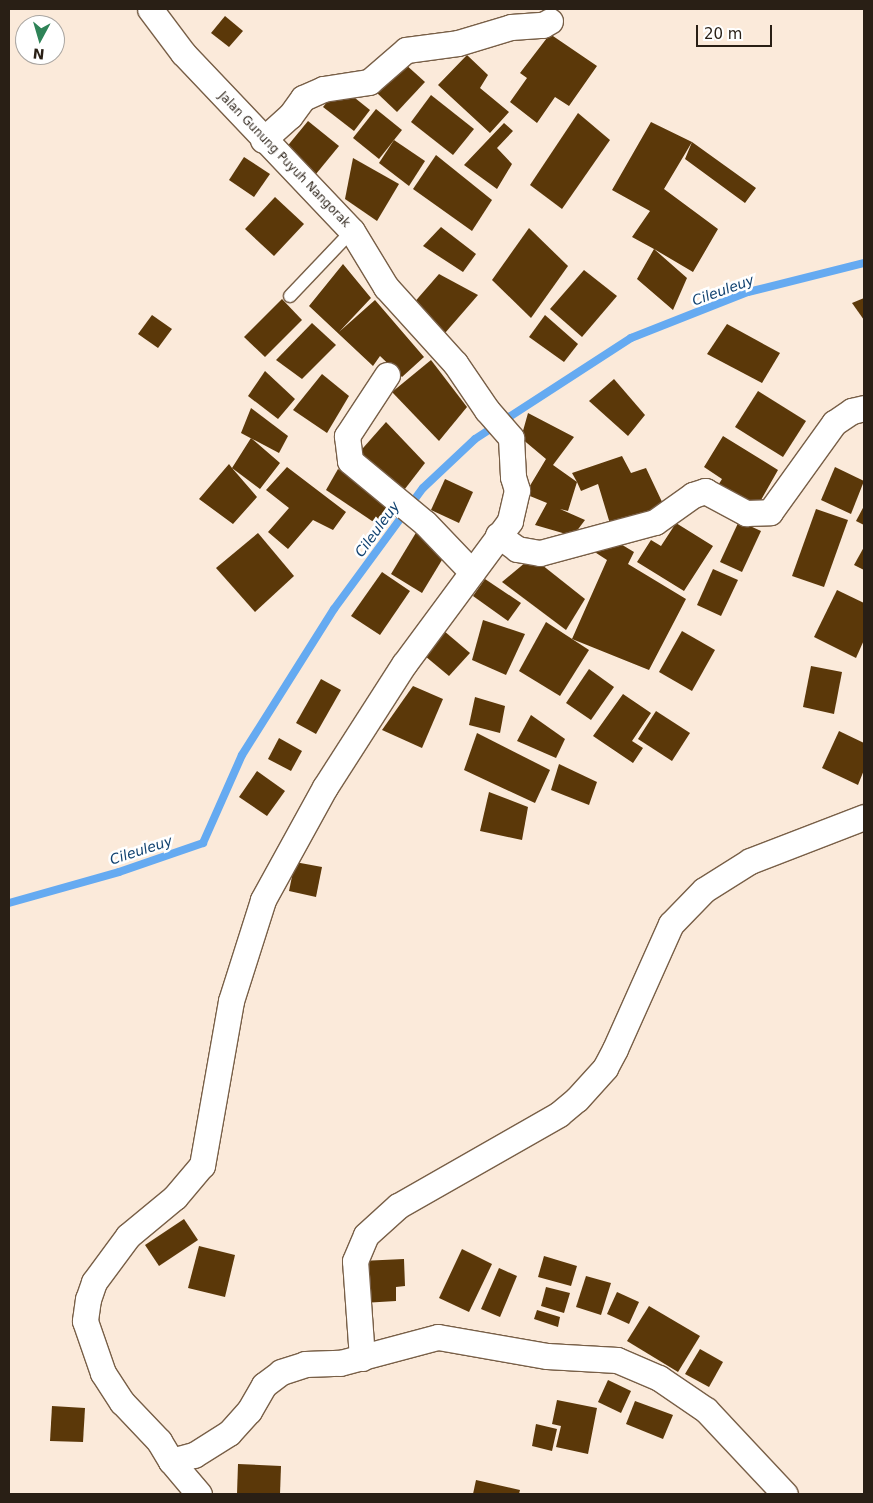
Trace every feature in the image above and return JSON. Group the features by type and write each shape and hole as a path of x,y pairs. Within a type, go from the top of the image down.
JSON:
{"street":[{"name":"Jalan Gunung Puyuh Nangorak","path":"150,9 183,53 263,140 352,231 386,287 455,363 487,410 511,438 513,477 517,490 510,521 498,535"},
{"path":"263,140 290,116 303,98 323,89 369,82 406,50 458,43 511,27 543,25 550,21"},
{"path":"387,375 347,436 350,462 425,523 472,572"},
{"path":"199,1494 171,1461 159,1441 122,1402 103,1373 85,1321 88,1299 94,1282 128,1236 176,1197 202,1165 231,1001 263,900 325,787 393,680 498,535 517,548 540,553 655,522 693,494 705,491 746,513 770,512 834,423 852,411 864,408"},
{"path":"362,1358 355,1261 366,1235 398,1206 559,1114 576,1099 605,1068 671,924 704,890 750,861 864,817"},
{"path":"171,1461 194,1455 229,1433 249,1411 264,1385 281,1372 305,1364 340,1364 438,1337 547,1356 617,1360 659,1378 706,1410 785,1494"}],"lane":[{"path":"290,296 352,231"}],"building":[{"path":"225,16 243,31 229,47 211,33"},
{"path":"550,34 597,66 569,106 555,97 537,123 510,102 527,78 520,73"},
{"path":"467,55 488,75 480,88 509,112 490,133 438,85"},
{"path":"404,63 425,82 397,112 377,93"},
{"path":"340,86 370,110 354,131 323,107"},
{"path":"431,95 474,129 453,155 411,122"},
{"path":"376,109 402,130 379,159 353,138"},
{"path":"578,113 610,140 562,209 530,185"},
{"path":"308,121 339,146 316,174 285,149"},
{"path":"651,122 692,142 664,189 718,229 693,272 632,237 650,211 612,190"},
{"path":"504,123 513,131 497,148 512,164 497,189 464,165"},
{"path":"394,140 425,161 409,186 379,163"},
{"path":"692,142 756,188 745,203 685,159"},
{"path":"436,155 492,200 472,231 413,189"},
{"path":"244,157 270,174 254,197 229,180"},
{"path":"353,158 399,184 377,221 345,199"},
{"path":"275,197 304,224 274,256 245,229"},
{"path":"441,227 476,254 463,272 423,246"},
{"path":"529,228 568,266 531,318 492,280"},
{"path":"654,249 687,278 673,310 637,279"},
{"path":"343,264 371,298 339,332 375,300 424,357 402,377 380,356 373,366 309,306"},
{"path":"584,270 617,296 582,337 550,309"},
{"path":"439,274 478,295 445,333 412,305"},
{"path":"864,298 864,320 852,303"},
{"path":"282,299 302,320 265,357 244,337"},
{"path":"152,315 172,329 158,348 138,334"},
{"path":"545,315 578,344 564,362 529,337"},
{"path":"312,323 336,345 302,379 276,360"},
{"path":"727,324 780,353 762,383 707,354"},
{"path":"431,360 467,407 439,441 392,392"},
{"path":"265,371 295,399 278,419 248,396"},
{"path":"322,374 349,396 327,433 293,410"},
{"path":"614,379 645,415 628,436 589,401"},
{"path":"758,391 806,421 783,457 735,427"},
{"path":"251,408 288,436 279,453 241,433"},
{"path":"528,413 574,437 553,465 577,482 568,511 560,509 585,520 573,536 535,525 547,503 525,494 546,459 521,438"},
{"path":"386,422 425,463 401,494 356,456"},
{"path":"723,436 778,470 757,507 717,487 722,479 704,467"},
{"path":"251,438 280,463 260,489 232,468"},
{"path":"622,456 631,473 646,468 664,506 611,527 598,484 581,491 572,473"},
{"path":"229,464 257,497 233,524 199,499"},
{"path":"287,467 346,512 333,530 313,520 288,549 268,532 289,508 266,490"},
{"path":"835,467 864,481 851,514 821,500"},
{"path":"338,469 389,504 378,525 326,490"},
{"path":"445,479 473,492 459,523 431,510"},
{"path":"864,506 864,525 856,521"},
{"path":"816,509 848,520 824,587 792,576"},
{"path":"739,521 761,531 742,572 720,562"},
{"path":"676,523 713,546 684,591 637,562 651,540 661,546"},
{"path":"417,531 448,550 422,593 391,574"},
{"path":"258,533 294,576 255,612 216,568"},
{"path":"614,540 634,552 628,564 686,599 649,670 572,639 607,560 590,549"},
{"path":"864,547 864,570 854,565"},
{"path":"532,557 585,599 566,630 502,582"},
{"path":"713,569 738,580 721,616 697,605"},
{"path":"382,572 410,591 380,635 351,616"},
{"path":"485,579 521,603 508,621 473,596"},
{"path":"837,590 864,603 864,640 856,658 814,637"},
{"path":"483,620 525,634 506,675 472,660"},
{"path":"546,622 589,650 560,696 519,671"},
{"path":"437,625 470,653 449,676 419,651"},
{"path":"682,631 715,650 692,691 659,672"},
{"path":"811,666 842,672 834,714 803,707"},
{"path":"589,669 614,687 591,720 566,703"},
{"path":"321,679 341,690 316,734 296,723"},
{"path":"413,686 443,699 422,748 382,730"},
{"path":"623,694 651,713 632,741 643,748 633,763 593,736"},
{"path":"475,697 505,706 500,733 469,725"},
{"path":"656,711 690,733 672,761 638,739"},
{"path":"531,715 565,739 556,758 517,741"},
{"path":"839,731 864,743 864,770 858,785 822,768"},
{"path":"477,733 550,770 535,803 464,770"},
{"path":"279,738 302,751 291,771 268,759"},
{"path":"559,764 597,782 589,805 551,790"},
{"path":"257,771 285,791 267,816 239,797"},
{"path":"489,792 528,807 522,840 480,831"},
{"path":"295,862 322,867 316,897 289,891"},
{"path":"184,1219 198,1240 159,1266 145,1245"},
{"path":"199,1246 235,1255 225,1297 188,1288"},
{"path":"462,1249 492,1264 469,1312 439,1298"},
{"path":"544,1256 577,1266 571,1286 538,1277"},
{"path":"404,1259 405,1286 396,1287 396,1301 363,1303 361,1261"},
{"path":"499,1268 517,1276 500,1317 481,1309"},
{"path":"586,1276 611,1283 601,1315 576,1307"},
{"path":"546,1287 570,1293 564,1313 541,1306"},
{"path":"617,1292 639,1302 629,1324 607,1314"},
{"path":"649,1306 700,1336 678,1372 627,1341"},
{"path":"537,1310 560,1317 558,1327 534,1319"},
{"path":"700,1349 723,1362 709,1387 685,1374"},
{"path":"608,1380 631,1391 621,1413 598,1402"},
{"path":"557,1400 597,1408 588,1454 556,1447 561,1426 552,1424"},
{"path":"635,1401 673,1415 663,1439 626,1424"},
{"path":"52,1406 85,1408 83,1442 50,1441"},
{"path":"536,1424 557,1429 552,1451 532,1446"},
{"path":"238,1464 281,1466 280,1494 237,1494"},
{"path":"476,1480 520,1490 519,1494 473,1494"}],"waterway":[{"name":"Cileuleuy","path":"9,903 119,872 203,843 242,755 334,609 423,488 475,439 631,338 748,292 864,263"}]}
